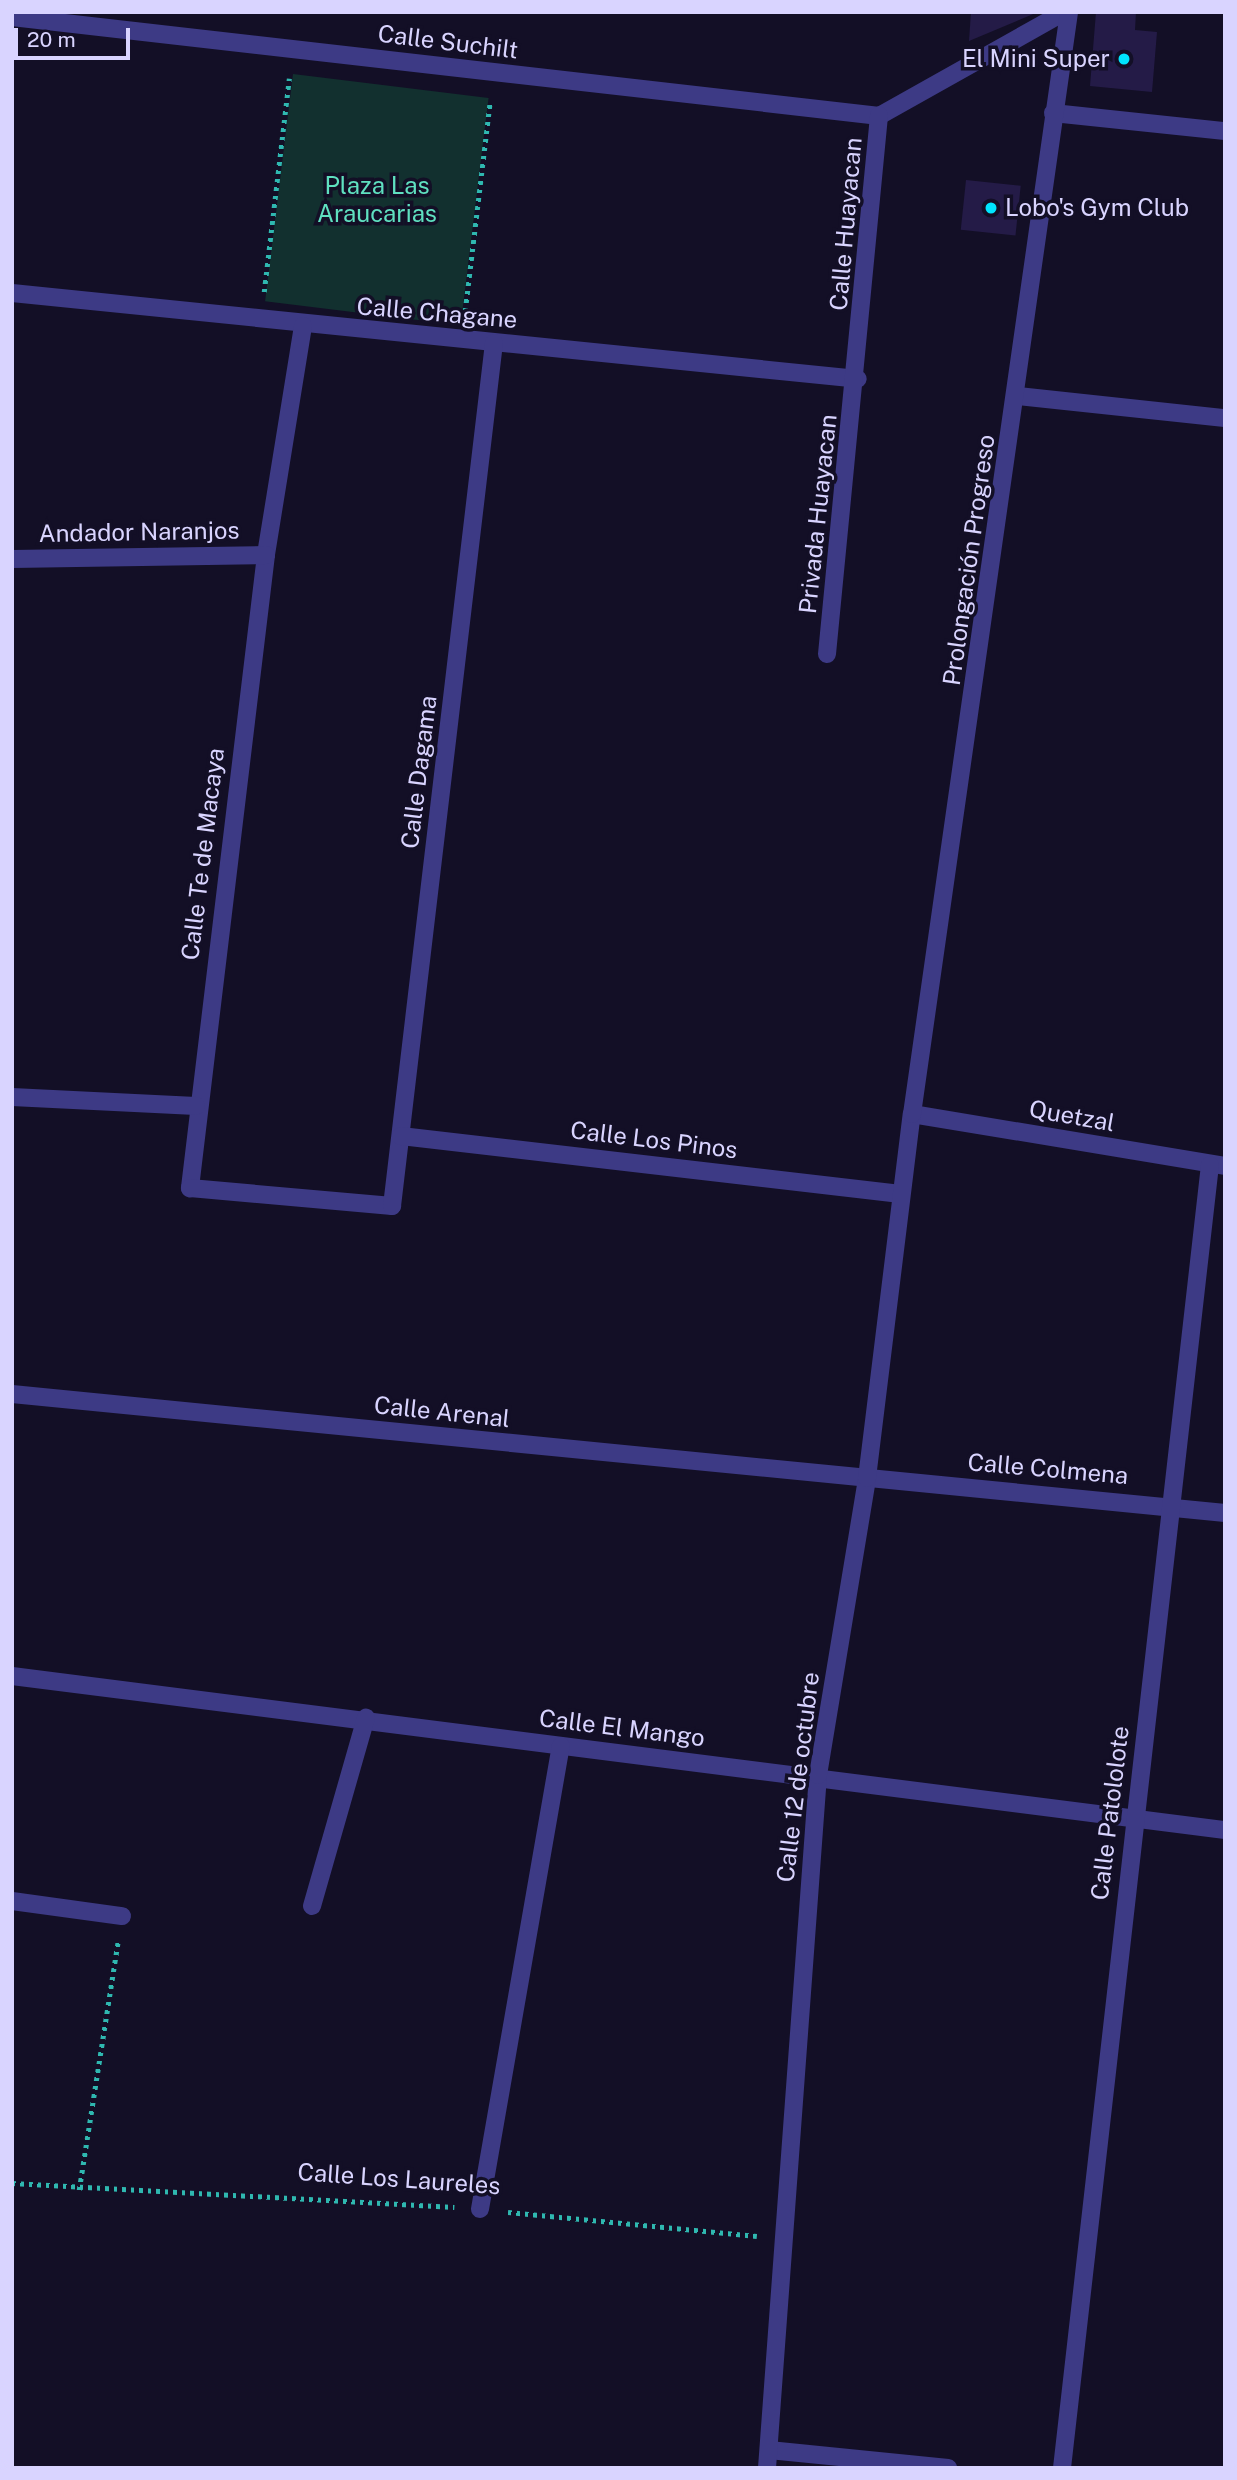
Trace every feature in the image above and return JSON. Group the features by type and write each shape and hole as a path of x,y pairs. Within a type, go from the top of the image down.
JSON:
{"street":[{"name":"Prolongación Progreso","path":"912,1114 1018,396 1067,12"},
{"name":"Calle Huayacan","path":"858,379 879,116 1067,12"},
{"name":"Calle Suchilt","path":"12,17 879,116"},
{"path":"1053,113 1225,131"},
{"name":"Calle Chagane","path":"12,293 303,326 858,379"},
{"name":"Calle Te de Macaya","path":"303,326 266,555 197,1105 190,1188 392,1206"},
{"name":"Calle Dagama","path":"392,1206 494,343"},
{"name":"Privada Huayacan","path":"827,654 858,379"},
{"path":"1018,396 1225,418"},
{"name":"Andador Naranjos","path":"12,559 266,555"},
{"path":"12,1097 197,1105"},
{"name":"Quetzal","path":"912,1114 1218,1166"},
{"name":"Calle 12 de octubre","path":"768,2459 818,1775 867,1478 912,1114"},
{"name":"Calle Los Pinos","path":"401,1136 901,1194"},
{"name":"Calle Patololote","path":"1062,2468 1134,1819 1172,1505 1218,1166"},
{"name":"Calle Arenal","path":"12,1394 867,1478"},
{"name":"Calle Colmena","path":"867,1478 1172,1505 1225,1513"},
{"name":"Calle El Mango","path":"12,1676 366,1718 561,1746 818,1775 1225,1830"},
{"path":"312,1906 366,1718"},
{"path":"480,2209 561,1746"},
{"path":"12,1901 122,1916"},
{"path":"768,2459 948,2468"}],"path":[{"path":"261,321 292,49"},
{"path":"462,340 494,72"},
{"path":"79,2190 122,1916"},
{"name":"Calle Los Laureles","path":"12,2183 79,2190 255,2193 480,2209 782,2239"}],"green space":[{"name":"Plaza Las Araucarias","path":"293,74 489,98 461,325 265,301"}],"building":[{"path":"971,12 1038,12 969,41"},
{"name":"El Mini Super","path":"1096,12 1136,12 1135,30 1157,32 1152,92 1090,86"},
{"name":"Lobo's Gym Club","path":"966,180 1021,186 1015,235 961,230"}],"place":[{"name":"El Mini Super","path":"1124,59"},
{"name":"Lobo's Gym Club","path":"991,208"}]}
